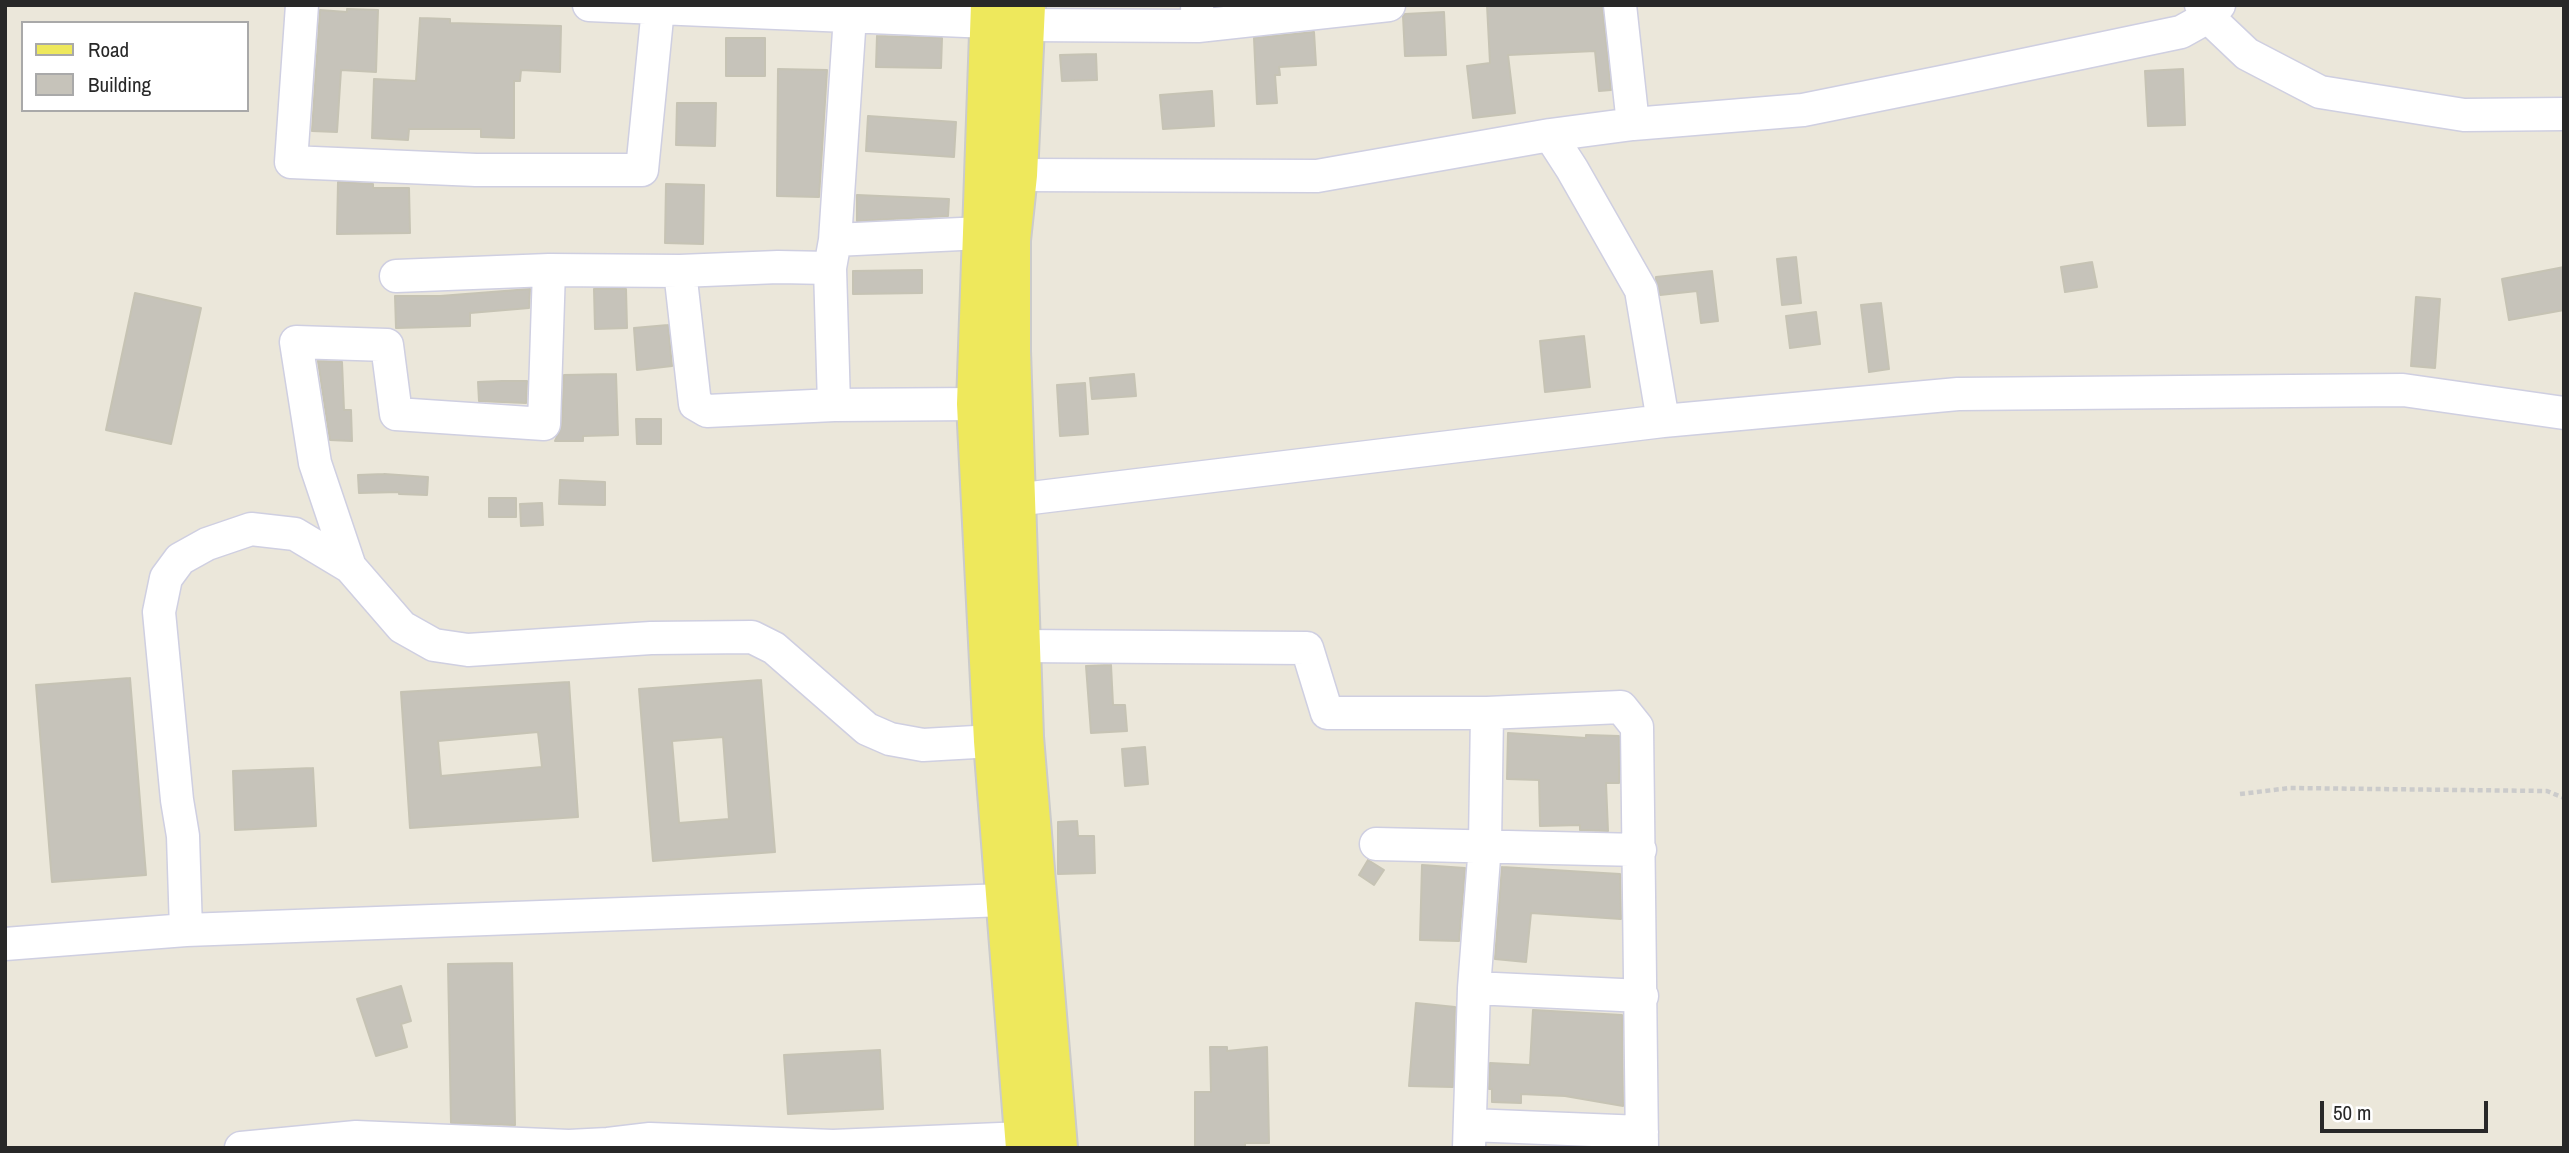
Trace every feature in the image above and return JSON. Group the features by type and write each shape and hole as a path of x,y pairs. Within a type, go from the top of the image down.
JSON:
{"main road":[{"path":"1008,15 1018,175 1011,240 1011,351 1035,1145"},
{"path":"1008,15 982,233 976,404 993,741 1005,900 1035,1145"}],"street":[{"path":"302,5 291,162 476,170 642,170 658,7"},
{"path":"589,5 850,16 1197,16 1389,5"},
{"path":"1620,5 1633,124"},
{"path":"1018,175 1317,176 1550,135 1633,124 1803,110 2181,32 2209,9 2247,54 2320,92 2464,115 2564,114"},
{"path":"834,405 832,254 850,16"},
{"path":"1550,135 1641,290 1663,421"},
{"path":"396,276 549,270 680,271 778,267 832,254 982,233"},
{"path":"350,567 315,463 296,342 387,345 396,414 544,424 549,270"},
{"path":"680,271 695,404 707,411 834,405 976,404"},
{"path":"1015,500 1663,421 1958,394 2403,390 2564,413"},
{"path":"186,930 183,836 177,800 159,612 166,578 180,559 207,544 251,529 295,534 350,567 402,627 434,645 468,650 651,638 752,637 774,648 867,729 890,739 923,745 993,741"},
{"path":"1020,646 1307,648 1327,713 1487,713 1620,707 1637,727 1642,1140 1469,1136 1474,988 1485,845 1487,713"},
{"path":"1376,844 1640,850"},
{"path":"5,944 186,930 1005,900"},
{"path":"1474,988 1642,996"},
{"path":"241,1148 356,1137 569,1146 650,1139 833,1146 1035,1145"}],"path":[{"path":"2240,794 2290,788 2425,789 2547,791 2564,798"}],"building":[{"path":"1487,5 1602,5 1611,90 1599,91 1595,51 1508,55 1515,113 1473,118 1467,66 1490,63"},
{"path":"347,9 378,10 376,72 341,70 337,132 312,131 320,10 347,12"},
{"path":"1444,12 1446,55 1405,56 1403,16"},
{"path":"420,18 450,19 450,23 561,26 560,72 521,70 520,81 514,81 514,138 481,137 481,129 409,129 408,140 372,138 374,79 416,81"},
{"path":"1314,32 1316,65 1279,67 1280,75 1275,75 1277,103 1257,104 1254,38"},
{"path":"877,36 942,38 941,68 876,67"},
{"path":"726,38 765,38 765,76 726,76"},
{"path":"1096,54 1097,80 1062,81 1060,55"},
{"path":"778,69 827,70 819,197 777,196"},
{"path":"2183,69 2185,125 2148,126 2145,71"},
{"path":"1212,91 1214,126 1163,129 1160,95"},
{"path":"677,103 716,103 715,146 676,145"},
{"path":"868,116 956,122 954,157 866,151"},
{"path":"338,182 373,184 373,188 409,188 410,233 337,234"},
{"path":"666,184 704,185 703,244 665,243"},
{"path":"857,195 949,199 948,216 857,221"},
{"path":"1796,257 1801,303 1782,305 1777,259"},
{"path":"2092,262 2097,287 2065,292 2061,267"},
{"path":"2564,267 2564,310 2509,320 2502,279"},
{"path":"922,270 922,293 853,294 853,271"},
{"path":"1712,271 1718,321 1701,323 1697,291 1660,295 1656,277"},
{"path":"530,289 529,308 470,313 470,326 396,328 395,296 440,296"},
{"path":"594,289 626,289 627,328 595,329"},
{"path":"135,293 201,308 171,444 106,430"},
{"path":"2416,297 2440,299 2435,368 2411,366"},
{"path":"1881,303 1889,369 1869,372 1861,305"},
{"path":"1816,312 1820,344 1790,348 1786,316"},
{"path":"668,325 672,366 637,370 634,328"},
{"path":"1584,336 1590,387 1545,392 1540,341"},
{"path":"318,361 342,362 344,410 351,410 352,441 330,440"},
{"path":"616,374 618,435 583,436 583,441 555,441 562,425 564,375"},
{"path":"1134,374 1136,396 1092,399 1090,378"},
{"path":"527,381 526,403 479,401 478,382"},
{"path":"1085,383 1088,434 1060,436 1057,385"},
{"path":"636,419 661,419 661,444 637,444"},
{"path":"358,475 428,477 427,495 399,492 359,493"},
{"path":"560,480 605,482 605,505 559,504"},
{"path":"489,498 516,498 516,517 489,517"},
{"path":"542,503 543,525 521,526 520,504"},
{"path":"1111,665 1113,705 1125,705 1127,731 1091,733 1086,666"},
{"path":"130,678 146,875 52,882 36,685"},
{"path":"761,680 775,852 653,861 639,689","holes":["723,737 729,819 679,823 672,741"]},
{"path":"569,682 578,817 410,828 401,692","holes":["538,732 542,767 441,776 438,741"]},
{"path":"1508,733 1586,738 1586,735 1619,736 1619,783 1606,783 1608,831 1580,830 1580,825 1540,826 1539,780 1507,779"},
{"path":"1145,747 1148,784 1125,786 1122,749"},
{"path":"313,768 316,826 235,830 233,771"},
{"path":"1077,821 1078,836 1094,836 1095,873 1058,874 1058,822"},
{"path":"1368,860 1384,870 1374,885 1359,875"},
{"path":"1422,865 1465,868 1459,941 1420,940"},
{"path":"1502,867 1620,874 1621,919 1531,913 1526,962 1495,959"},
{"path":"512,963 515,1125 451,1123 448,964"},
{"path":"401,986 411,1021 401,1024 407,1047 376,1056 357,999"},
{"path":"1416,1003 1455,1007 1453,1087 1409,1086"},
{"path":"1533,1010 1622,1015 1623,1106 1565,1096 1521,1094 1521,1103 1492,1102 1492,1089 1489,1089 1490,1063 1530,1065"},
{"path":"1210,1047 1227,1047 1227,1051 1267,1047 1269,1143 1245,1143 1245,1148 1195,1148 1195,1092 1211,1092"},
{"path":"880,1050 883,1109 788,1114 784,1055"}]}
